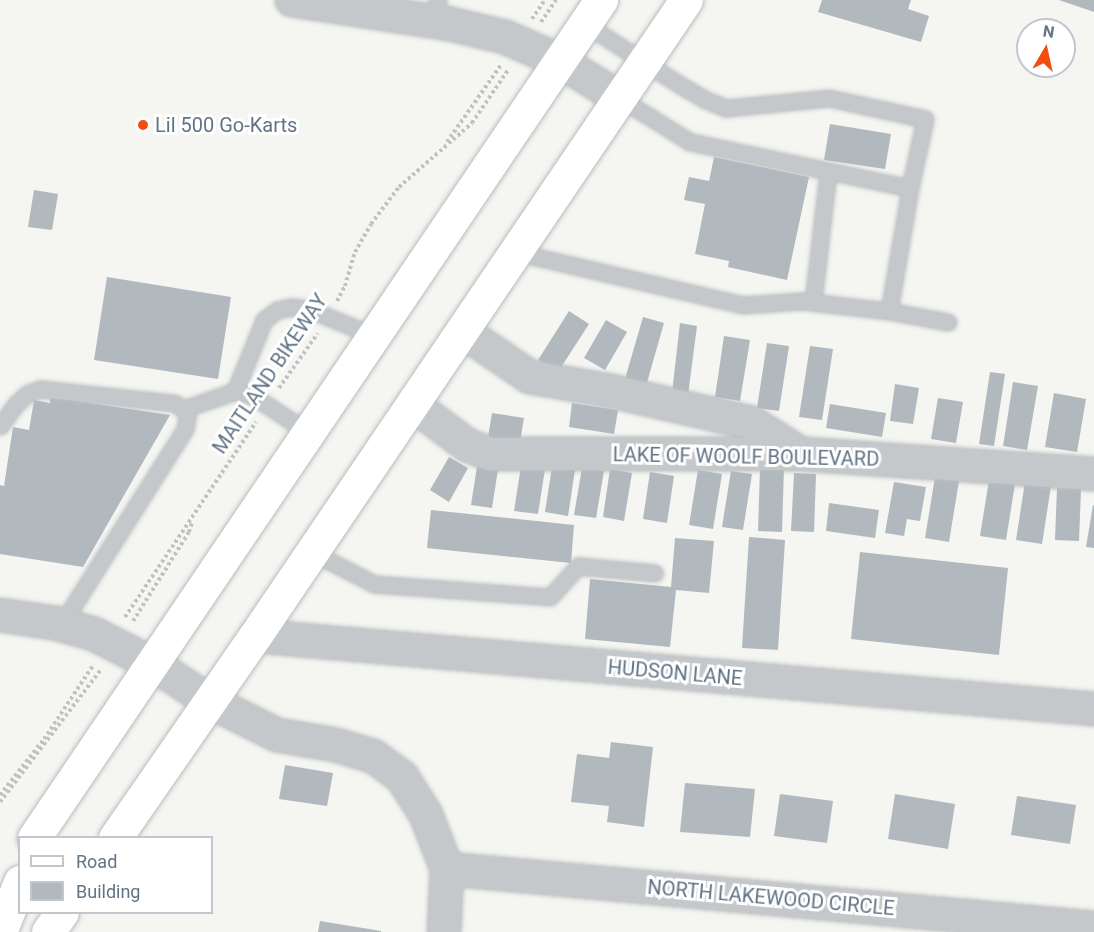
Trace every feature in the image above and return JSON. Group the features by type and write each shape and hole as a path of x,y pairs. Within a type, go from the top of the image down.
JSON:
{"main road":[{"path":"116,836 255,636 686,0"},
{"path":"37,835 593,12"},
{"path":"0,884 18,861"},
{"path":"0,932 18,887"},
{"path":"48,932 61,914"}],"street":[{"path":"292,0 435,10 560,61 619,98"},
{"path":"462,331 530,377 611,391 752,423 801,454"},
{"name":"LAKE OF WOOLF BOULEVARD","path":"412,405 467,444 492,454 801,454 1094,474"},
{"path":"0,615 61,625 94,634 153,664 209,701 277,735 336,745 373,756 402,777 426,815 447,868 444,932"},
{"name":"HUDSON LANE","path":"255,636 1094,709"},
{"name":"NORTH LAKEWOOD CIRCLE","path":"447,868 1094,928"}],"lane":[{"path":"593,12 643,63 706,100 726,108 829,98 925,119 910,188 889,311"},
{"path":"619,98 690,142 828,173 910,188"},
{"path":"813,302 828,173"},
{"path":"515,252 742,305 813,302 889,311 948,322"},
{"path":"235,391 264,320 277,310 291,307 309,309 374,336"},
{"path":"0,426 15,405 27,394 40,389 174,403 184,409 187,417 185,429 61,625"},
{"path":"184,409 235,391 255,397 309,433"},
{"path":"312,552 374,584 550,597 578,566 655,573"}],"path":[{"path":"439,152 472,123 521,44 545,0"},
{"path":"439,152 556,0"},
{"name":"MAITLAND BIKEWAY","path":"128,611 187,528 267,405 328,317 345,286 355,252 371,224 399,188 439,152"},
{"path":"142,608 189,532 193,519"},
{"path":"0,795 44,739 86,677"},
{"path":"0,802 87,690"}],"building":[{"path":"822,0 911,0 908,9 929,16 921,42 818,12"},
{"path":"1059,0 1094,0 1094,12"},
{"path":"830,124 891,134 885,169 824,160"},
{"path":"714,157 809,177 787,280 728,267 729,261 695,254 705,204 684,200 689,177 709,181"},
{"path":"34,190 58,194 52,230 28,227"},
{"path":"107,277 231,297 218,379 94,360"},
{"path":"569,311 589,324 558,372 538,360"},
{"path":"643,317 664,323 646,386 625,379"},
{"path":"606,320 627,332 605,370 584,358"},
{"path":"680,323 697,326 688,395 672,393"},
{"path":"724,336 750,340 740,401 715,397"},
{"path":"767,343 789,346 779,411 757,408"},
{"path":"810,346 833,349 822,420 799,417"},
{"path":"990,372 1005,374 994,446 979,444"},
{"path":"1013,382 1038,386 1027,450 1003,446"},
{"path":"895,384 919,388 913,424 890,421"},
{"path":"1054,393 1086,399 1077,452 1045,447"},
{"path":"50,397 170,415 83,567 0,554 0,485 4,486 13,427 29,430 34,400 50,403"},
{"path":"938,398 963,402 956,443 931,439"},
{"path":"572,403 618,410 614,434 569,427"},
{"path":"830,404 886,413 882,437 826,428"},
{"path":"492,413 524,418 520,442 488,437"},
{"path":"449,457 468,468 449,502 430,490"},
{"path":"478,460 499,463 492,508 471,505"},
{"path":"521,466 545,469 538,514 514,511"},
{"path":"552,467 575,470 568,516 545,512"},
{"path":"760,467 784,467 782,532 758,531"},
{"path":"582,468 604,471 596,518 574,515"},
{"path":"610,469 632,473 624,521 603,517"},
{"path":"698,470 722,474 713,529 689,525"},
{"path":"731,471 752,474 743,530 722,527"},
{"path":"650,472 674,476 667,523 643,519"},
{"path":"794,473 816,474 814,532 791,531"},
{"path":"935,477 959,481 949,542 925,538"},
{"path":"989,480 1015,484 1006,540 980,536"},
{"path":"894,482 926,487 920,521 907,519 904,536 885,533"},
{"path":"1025,482 1051,486 1042,544 1016,540"},
{"path":"1057,488 1081,489 1079,541 1055,540"},
{"path":"829,503 879,510 875,538 826,531"},
{"path":"1094,506 1094,548 1086,547"},
{"path":"431,510 574,525 571,563 427,548"},
{"path":"749,537 785,540 778,650 742,648"},
{"path":"675,538 714,541 709,593 676,590 670,647 585,639 590,579 671,587"},
{"path":"860,552 1008,568 999,655 851,639"},
{"path":"611,742 653,747 644,827 607,822 609,806 571,802 577,754 609,758"},
{"path":"285,765 333,773 327,806 279,799"},
{"path":"685,783 755,789 750,837 680,832"},
{"path":"780,794 833,801 827,843 774,836"},
{"path":"895,794 955,804 948,849 888,839"},
{"path":"1017,796 1076,805 1070,844 1011,835"},
{"path":"320,921 381,931 381,932 318,932"}],"place":[{"name":"Lil 500 Go-Karts","path":"143,125"}]}
